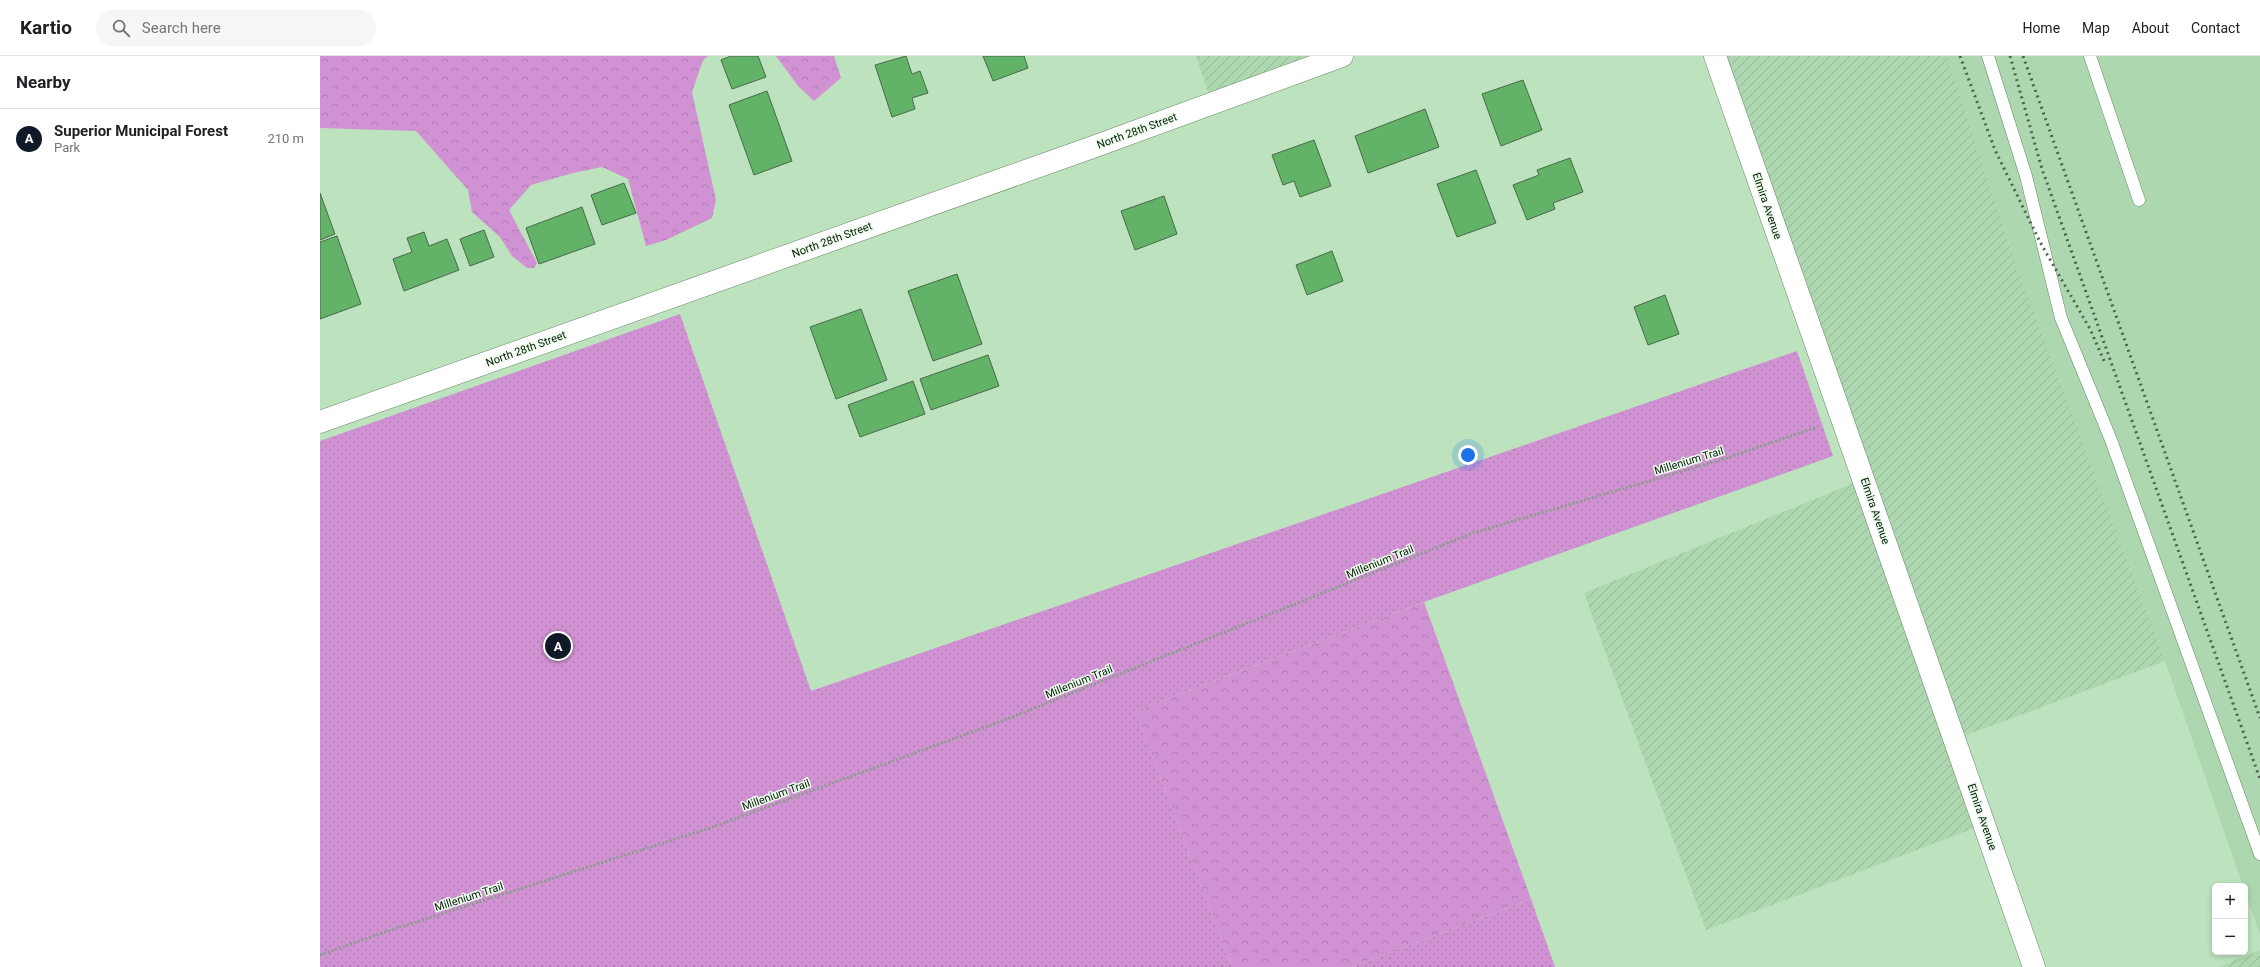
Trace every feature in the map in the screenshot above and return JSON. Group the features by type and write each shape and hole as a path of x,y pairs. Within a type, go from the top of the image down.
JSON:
{"street":[{"name":"North 28th Street","path":"320,422 1093,147 1342,56"},
{"name":"Elmira Avenue","path":"1715,56 2034,967"}],"lane":[{"path":"1988,56 2026,176 2061,318 2111,440 2260,854"},
{"path":"2090,56 2139,200"}],"path":[{"name":"Millenium Trail","path":"320,955 385,932 710,828 1002,721 1473,533 1724,460 1843,419"}],"shaded area":[{"path":"1196,56 1342,56 1212,104"},
{"path":"1715,56 1947,56 2013,257 2165,661 1956,739 1985,824 1706,930 1584,593 1864,479"},
{"path":"1947,56 2260,56 2260,935 2248,900 2248,883 2242,883 2165,661 2013,257"},
{"path":"2260,950 2260,967 2219,967 2248,955"}],"green space":[{"path":"320,56 708,56 703,60 692,92 716,200 712,218 666,240 646,246 628,179 602,167 573,173 531,185 509,210 537,263 534,268 527,268 512,256 500,237 472,212 468,190 416,131 320,128"},
{"path":"776,56 834,56 841,78 814,101 798,86"},
{"path":"680,314 811,691 1797,351 1833,456 1424,602 1135,711 1232,967 320,967 320,441"},
{"path":"1424,602 1531,899 1352,967 1232,967 1135,711"},
{"path":"1531,899 1555,967 1352,967"}],"building":[{"path":"731,56 758,56 766,77 732,89 721,60"},
{"path":"906,56 912,74 920,71 928,93 912,98 915,109 892,117 875,65"},
{"path":"983,56 1024,56 1028,68 993,81"},
{"path":"1523,80 1542,130 1501,146 1482,94"},
{"path":"767,91 792,161 754,175 729,105"},
{"path":"1425,109 1439,147 1368,173 1355,136"},
{"path":"1314,140 1331,186 1300,197 1294,181 1283,185 1272,155"},
{"path":"1570,158 1583,192 1553,203 1555,209 1527,220 1513,185 1539,175 1537,170"},
{"path":"1476,170 1496,223 1457,237 1437,184"},
{"path":"624,183 636,213 602,225 591,195"},
{"path":"320,193 335,234 320,240"},
{"path":"1164,196 1177,234 1135,250 1121,211"},
{"path":"582,207 595,244 539,264 526,228"},
{"path":"484,230 494,257 470,266 460,239"},
{"path":"424,232 429,246 447,239 459,270 404,291 393,259 412,252 407,238"},
{"path":"337,236 361,304 320,319 320,242"},
{"path":"1332,251 1343,281 1307,295 1296,265"},
{"path":"957,274 982,344 933,361 908,291"},
{"path":"1665,295 1679,334 1648,345 1634,307"},
{"path":"861,309 887,380 836,399 810,327"},
{"path":"988,355 999,386 931,410 920,379"},
{"path":"913,381 925,414 860,437 848,405"}],"railway":[{"path":"1960,56 1995,150 2040,242 2090,329 2105,363"},
{"path":"2010,56 2042,169 2260,779"},
{"path":"2023,56 2260,718"}],"place":[{"name":"Superior Municipal Forest","path":"558,646"}]}
